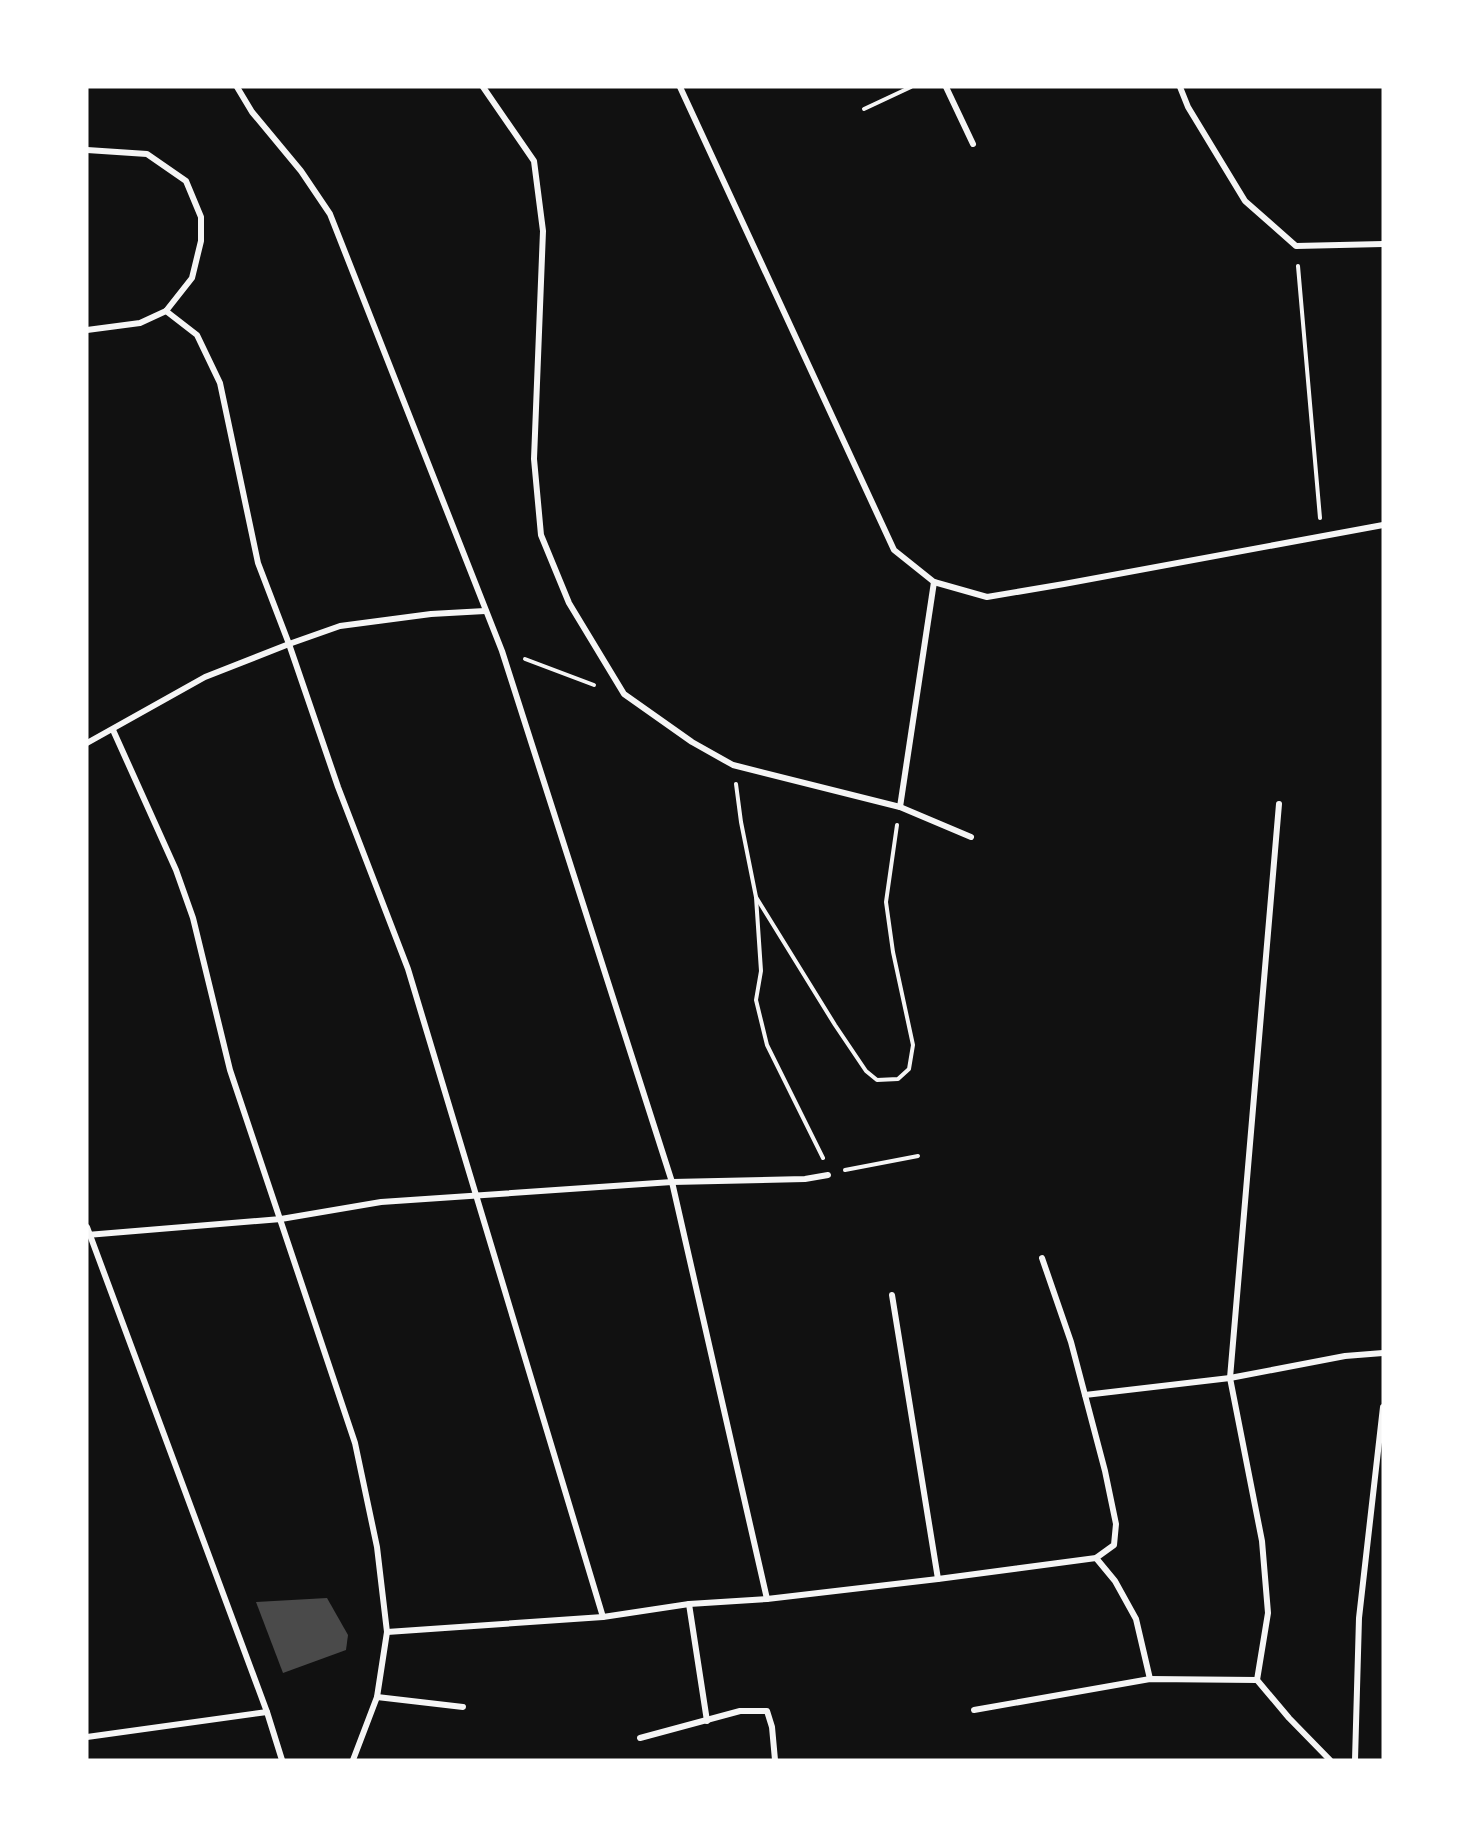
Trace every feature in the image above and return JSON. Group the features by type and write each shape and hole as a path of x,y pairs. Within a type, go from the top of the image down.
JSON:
{"street":[{"path":"237,87 252,112 301,171 330,214 502,651 672,1182 767,1599"},
{"path":"483,87 534,161 543,231 534,459 541,535 569,603 624,694 692,742 733,765 900,807 971,837"},
{"path":"680,87 894,550 934,582 987,597 1383,525"},
{"path":"946,87 973,144"},
{"path":"1180,87 1188,107 1245,201 1296,246 1383,244"},
{"path":"87,150 147,154 186,181 201,217 201,241 192,278 166,311 140,323 87,330"},
{"path":"166,311 197,335 220,383 258,563 289,644 338,787 408,969 603,1617"},
{"path":"900,807 934,582"},
{"path":"87,743 205,677 340,626 431,614 485,611"},
{"path":"113,730 176,870 193,918 230,1070 355,1443 377,1548 387,1632 377,1697 353,1760"},
{"path":"1257,1680 1269,1613 1262,1541 1230,1378 1279,804"},
{"path":"88,1235 281,1219 381,1202 672,1182 805,1179 828,1175"},
{"path":"87,1227 88,1235 267,1712 282,1760"},
{"path":"387,1632 603,1617 689,1604 767,1599 1096,1558 1114,1545 1116,1524 1106,1471 1071,1342 1042,1258"},
{"path":"892,1295 938,1579"},
{"path":"1085,1395 1230,1378 1345,1356 1383,1353"},
{"path":"1356,1760 1359,1618 1383,1407"},
{"path":"1096,1558 1115,1581 1136,1619 1150,1679"},
{"path":"689,1604 707,1720"},
{"path":"974,1710 1150,1679 1257,1680 1289,1718 1330,1760"},
{"path":"377,1697 463,1707"},
{"path":"640,1738 740,1711 767,1711 772,1727 775,1760"},
{"path":"87,1737 267,1712"}],"path":[{"path":"864,110 911,87"},
{"path":"1296,246 1321,537"},
{"path":"502,651 624,694"},
{"path":"733,765 741,822 756,897 761,971 756,1000 766,1045 821,1152 828,1175 857,1166 918,1156"},
{"path":"756,897 866,1071 878,1080 898,1078 909,1069 913,1045 893,952 886,902 900,807"}],"building":[{"path":"327,1598 348,1635 346,1650 283,1673 256,1602"}]}
